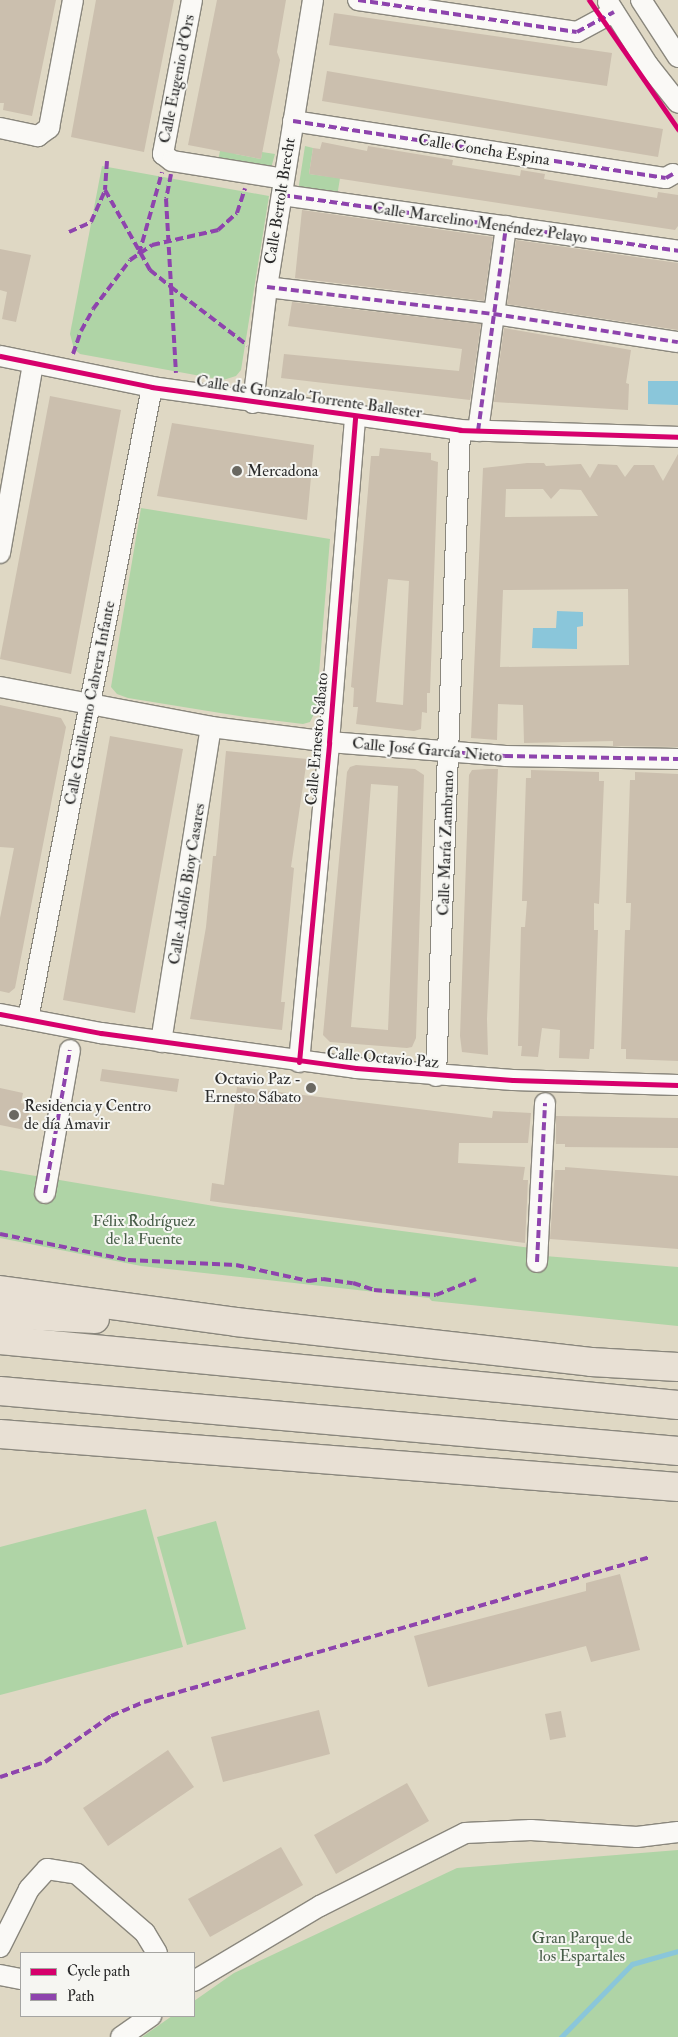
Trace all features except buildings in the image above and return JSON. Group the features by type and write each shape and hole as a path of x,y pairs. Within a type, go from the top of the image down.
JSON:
{"highway":[{"path":"0,1290 236,1322 591,1362 678,1367"},
{"path":"0,1314 236,1322"},
{"path":"0,1340 678,1405"},
{"path":"0,1391 678,1451"},
{"path":"0,1434 678,1487"},
{"path":"582,1479 678,1492"}],"street":[{"path":"0,128 38,136 49,128 73,0"},
{"name":"Calle Eugenio d'Ors","path":"192,0 163,154 172,161 283,187"},
{"name":"Calle Bertolt Brecht","path":"252,404 267,287 313,0"},
{"path":"358,0 577,32 611,6 648,65 678,103"},
{"path":"640,0 678,57"},
{"name":"Calle Concha Espina","path":"293,121 666,178 673,174"},
{"name":"Calle Marcelino Menéndez Pelayo","path":"283,187 506,226 678,251"},
{"name":"Calle María Zambrano","path":"436,1076 450,752 469,430 494,314 506,226"},
{"path":"267,287 494,314 678,342"},
{"name":"Calle de Gonzalo Torrente Ballester","path":"0,356 152,387 252,404 355,417 469,430 678,437"},
{"path":"0,553 34,363"},
{"name":"Calle Guillermo Cabrera Infante","path":"28,1019 152,387"},
{"name":"Calle Ernesto Sábato","path":"298,1062 329,742 355,417"},
{"name":"Calle José García Nieto","path":"0,686 211,726 329,742 505,756 678,759"},
{"name":"Calle Adolfo Bioy Casares","path":"161,1042 211,726"},
{"name":"Calle Octavio Paz","path":"0,1014 161,1042 298,1062 436,1076 678,1086"},
{"path":"45,1193 70,1050"},
{"path":"537,1262 545,1103"},
{"path":"195,1980 320,1906 465,1833 531,1830 637,1836 678,1832"},
{"path":"0,1947 29,1889 47,1869 77,1874 145,1933 156,1952"},
{"path":"0,1975 20,1979"},
{"path":"121,2037 150,2017"}],"green space":[{"path":"223,136 235,154 261,159 262,152 275,154 271,168 218,161"},
{"path":"305,146 313,148 309,174 340,178 337,197 298,191"},
{"path":"102,166 269,196 241,370 236,376 223,380 80,354 74,349 70,334"},
{"path":"141,508 330,539 316,710 310,722 303,724 245,717 128,698 117,694 111,687"},
{"name":"Félix Rodríguez de la Fuente","path":"0,1170 220,1207 531,1248 545,1256 678,1267 678,1326 432,1301 429,1298 141,1266 0,1238"},
{"path":"146,1509 183,1647 0,1695 0,1547"},
{"path":"216,1521 246,1629 187,1645 157,1537"},
{"name":"Gran Parque de los Espartales","path":"678,1850 678,2037 142,2037 171,2017 195,2017 195,2000 234,1973 457,1868"}],"water":[{"path":"648,381 678,381 678,405 648,404"},
{"path":"557,611 583,612 583,626 577,627 577,649 532,648 533,628 556,628"}],"waterway":[{"path":"561,2037 632,1964 678,1951"}],"marked path":[{"path":"358,0 577,32 614,12"},
{"path":"293,121 666,178 673,174"},
{"path":"107,161 105,190 150,270 171,287 176,373"},
{"path":"139,254 162,172"},
{"path":"171,174 166,199 171,287 247,345"},
{"path":"73,354 81,331 93,309 130,260 152,245 218,230 237,213 245,188"},
{"path":"69,232 91,222 105,190"},
{"path":"282,195 678,251"},
{"path":"478,431 506,226"},
{"path":"267,287 494,314 678,342"},
{"path":"450,752 505,756 678,759"},
{"path":"45,1193 70,1050"},
{"path":"537,1262 545,1103"},
{"path":"0,1234 128,1260 236,1265 309,1281 323,1279 353,1283 374,1290 436,1295 476,1279"},
{"path":"0,1777 45,1762 111,1716 144,1702 650,1557"}],"cycle path":[{"path":"589,0 678,129"},
{"path":"0,356 152,387 460,430 678,437"},
{"path":"299,1062 329,742 355,417"},
{"path":"0,1014 101,1033 356,1068 513,1080 678,1085"}],"place":[{"name":"Mercadona","path":"237,471"},
{"name":"Octavio Paz - Ernesto Sábato","path":"311,1088"},
{"name":"Residencia y Centro de día Amavir","path":"14,1115"}]}
